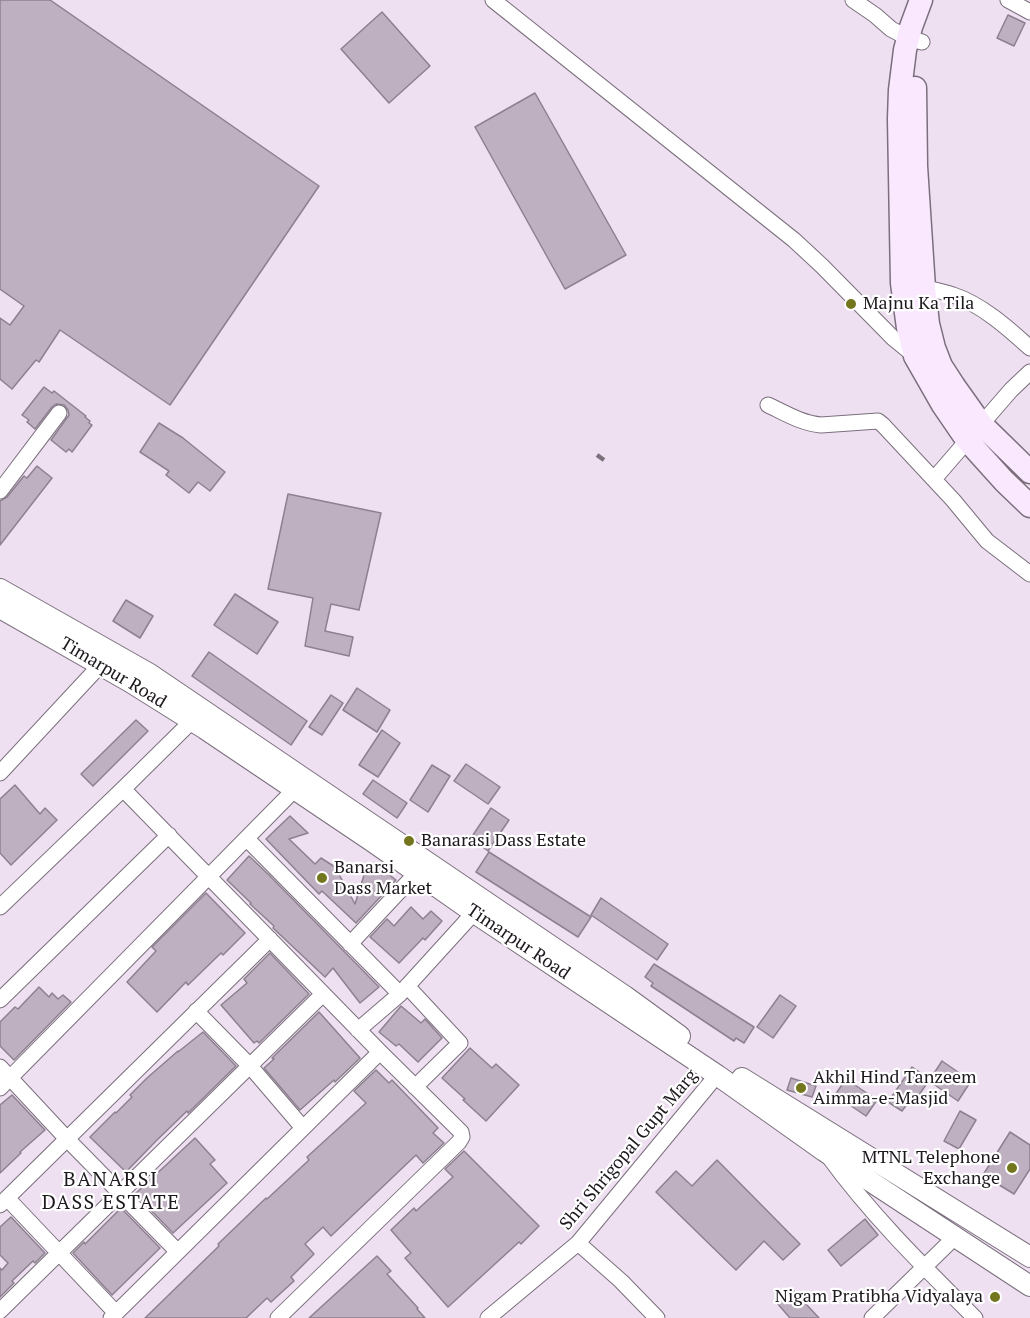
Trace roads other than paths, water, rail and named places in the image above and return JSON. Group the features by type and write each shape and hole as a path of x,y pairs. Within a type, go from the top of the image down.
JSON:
{"main road":[{"path":"915,40 921,0"},
{"path":"938,0 915,40 903,67 899,119 913,286 908,328 915,356 943,405 974,432 1030,472"},
{"path":"913,286 941,366 954,386 974,432 1004,481 1030,506"}],"street":[{"path":"493,0 794,240 894,339 915,356 941,366"},
{"path":"853,0 891,29 915,40"},
{"path":"1008,0 1030,12"},
{"path":"913,286 955,296 973,305 1009,329 1030,348"},
{"path":"934,478 1011,390 1030,372"},
{"path":"768,405 812,424 878,421 934,478 987,541 1030,574"},
{"path":"0,491 59,413"},
{"name":"Timarpur Road","path":"0,589 197,715 479,906 625,996 721,1071 830,1143 955,1237 1030,1286"},
{"name":"Timarpur Road","path":"0,608 106,658"},
{"path":"0,773 106,658"},
{"path":"0,907 197,715"},
{"path":"178,1252 121,1192 3,1078 209,877 300,784"},
{"path":"123,789 461,1132 462,1137 459,1142 278,1318"},
{"path":"0,1000 169,835"},
{"path":"247,839 350,944 460,1043 415,1087"},
{"path":"350,944 422,867"},
{"path":"358,1030 403,990 479,906"},
{"path":"270,939 4,1201 59,1253 113,1316 380,1052"},
{"path":"0,1311 323,994"},
{"path":"196,1011 250,1066 303,1128"},
{"name":"Shri Shrigopal Gupt Marg","path":"488,1318 578,1243 721,1071"},
{"path":"830,1143 867,1207 975,1318"},
{"name":"Timarpur Road","path":"830,1143 1030,1257"},
{"path":"872,1318 955,1237"},
{"path":"578,1243 621,1281 657,1318"}],"railway":[{"path":"597,455 604,460"}],"place":[{"name":"Majnu Ka Tila","path":"851,304"},
{"name":"Banarasi Dass Estate","path":"409,841"},
{"name":"Banarsi Dass Market","path":"322,878"},
{"name":"Akhil Hind Tanzeem Aimma-e-Masjid","path":"801,1088"},
{"name":"MTNL Telephone Exchange","path":"1012,1168"},
{"name":"Nigam Pratibha Vidyalaya","path":"995,1297"}],"district":[{"name":"BANARSI DASS ESTATE","path":"111,1192"}]}
